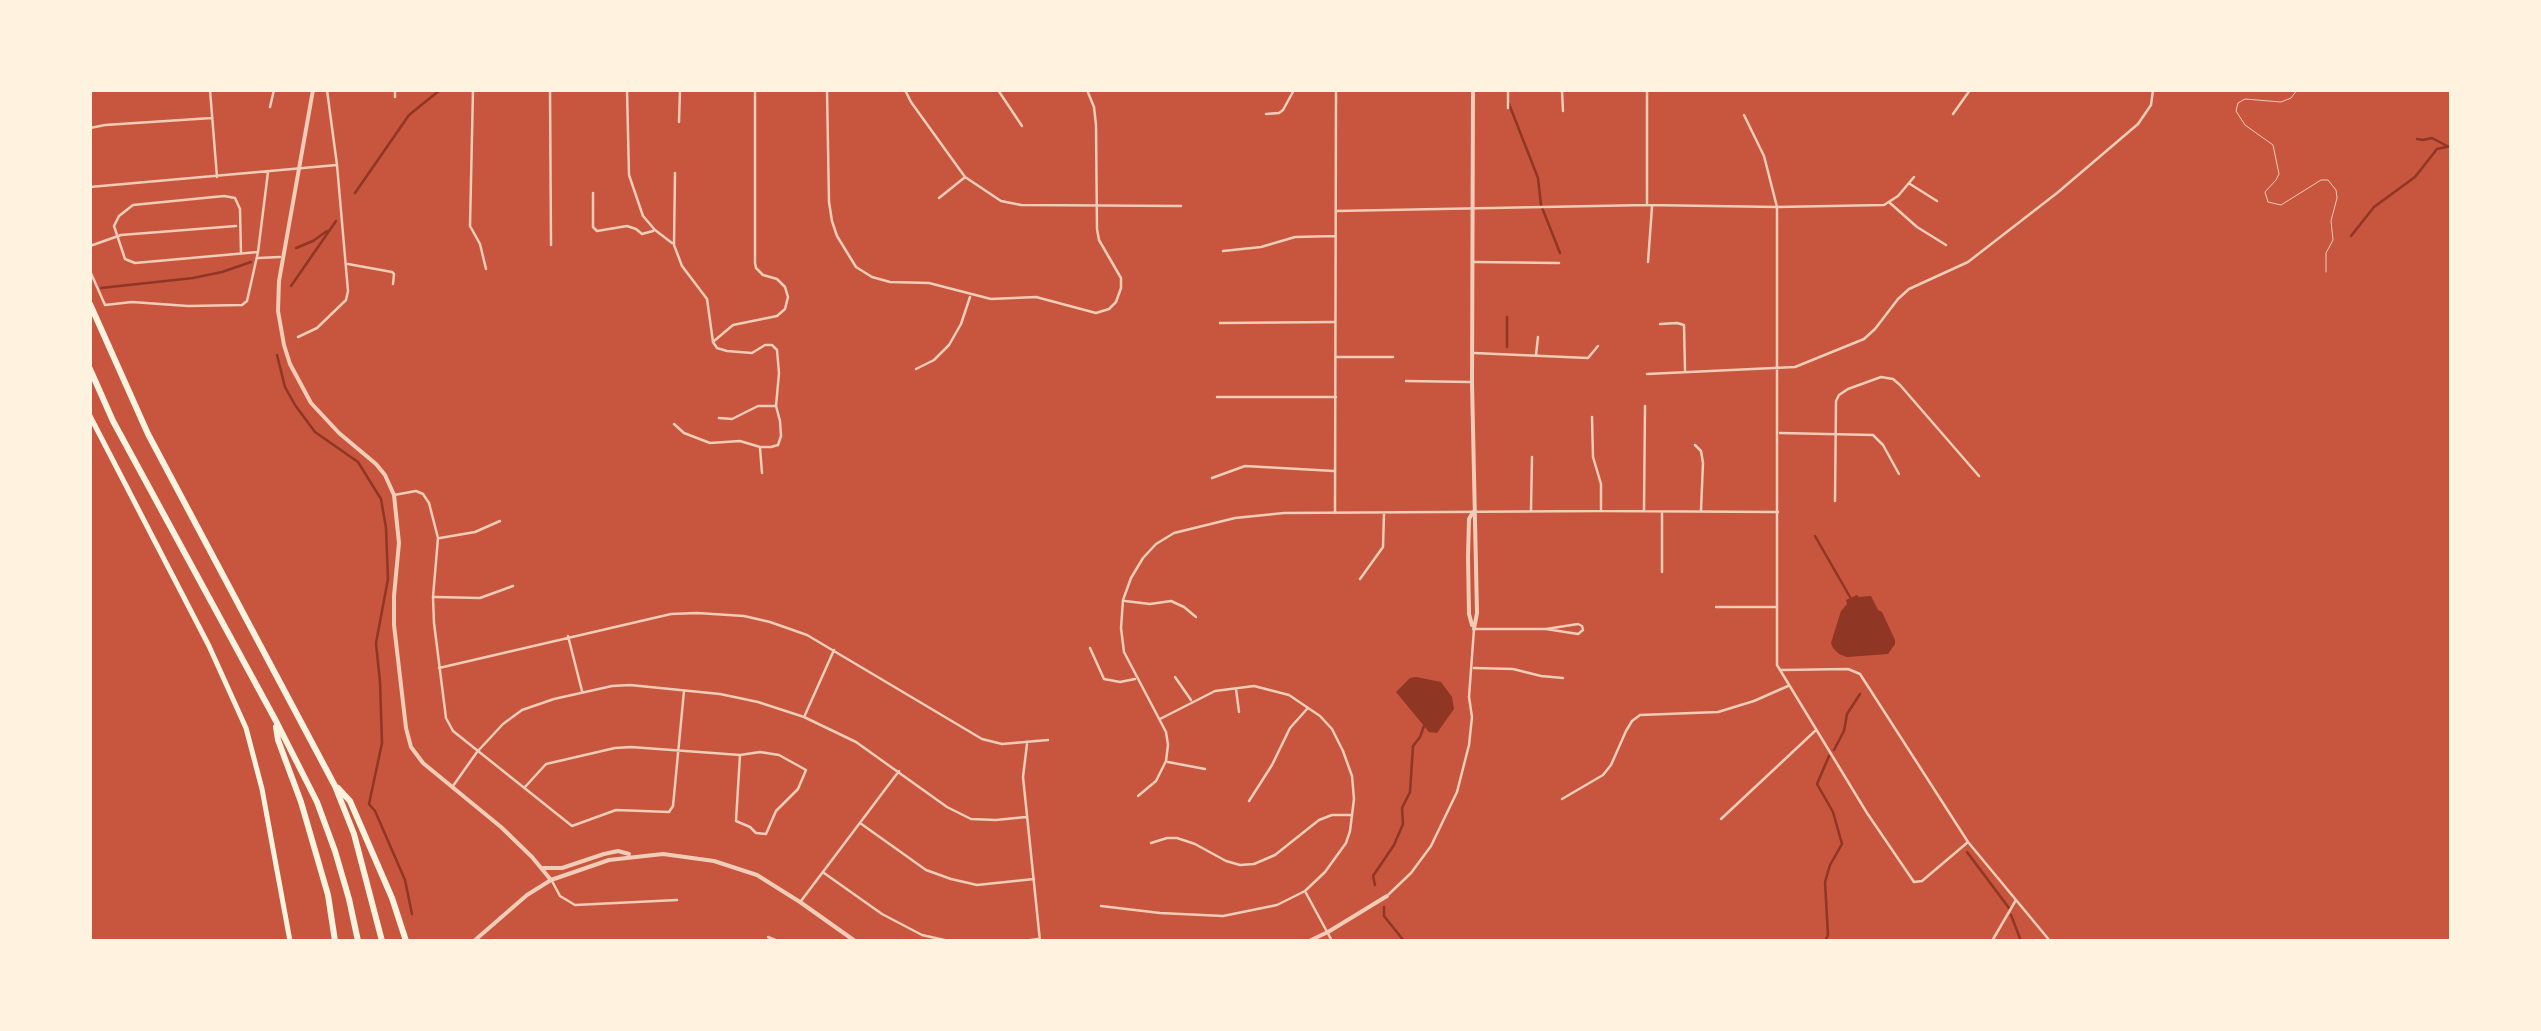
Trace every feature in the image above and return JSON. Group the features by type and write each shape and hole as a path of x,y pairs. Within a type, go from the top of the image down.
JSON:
{"highway":[{"path":"90,304 148,434 336,786 354,834 382,941"},
{"path":"90,369 122,438 317,802 349,899 358,941"},
{"path":"276,720 278,740 328,896 335,941"},
{"path":"336,786 350,801 406,941"}],"main road":[{"path":"90,416 209,646 246,728 262,789 290,941"}],"street":[{"path":"210,90 217,177"},
{"path":"270,106 274,90"},
{"path":"313,90 279,281 280,328 290,364 311,403 376,464 394,496 399,544 394,625 411,748 489,816 543,868 560,896 575,905 677,900"},
{"path":"298,337 317,328 346,300 346,264 327,90"},
{"path":"395,90 395,98"},
{"path":"473,90 470,226 480,244 486,269"},
{"path":"550,90 550,245"},
{"path":"627,90 629,174 644,216 654,230 674,245"},
{"path":"679,122 680,90"},
{"path":"713,342 732,325 777,316 785,309 788,297 777,279 756,268 754,90"},
{"path":"827,90 829,202 837,236 856,266 872,277 890,282 929,284 991,299 1036,298 1096,313 1109,309 1119,296 1120,278 1099,240 1095,116 1087,90"},
{"path":"905,90 965,177 1001,202 1021,206 1181,206"},
{"path":"998,90 1022,126"},
{"path":"1266,114 1283,110 1294,90"},
{"path":"1335,513 1336,90"},
{"path":"1310,941 1387,896 1431,846 1458,792 1471,731 1474,629 1469,614 1468,563 1469,518 1473,512 1473,90"},
{"path":"1508,90 1508,108"},
{"path":"1562,90 1563,110"},
{"path":"1954,114 1970,90"},
{"path":"1647,374 1795,367 1864,338 1909,289 1979,254 2058,193 2138,124 2151,105 2154,90"},
{"path":"1647,91 1648,262"},
{"path":"1744,115 1764,156 1777,207 1780,671 1867,814 1914,882 1918,883 1968,842"},
{"path":"90,128 212,118"},
{"path":"90,187 336,166"},
{"path":"90,272 105,304 234,306 247,301 268,172"},
{"path":"674,424 684,433 710,443 740,440 771,447 778,444 780,421 776,406 780,373 777,350 765,345 752,353 727,352 713,342 709,304 682,266 674,245 676,173"},
{"path":"939,198 965,177"},
{"path":"1336,211 1884,204 1898,196 1914,177"},
{"path":"1908,184 1937,200"},
{"path":"593,193 593,226 598,230 628,226 645,235 654,230"},
{"path":"242,254 239,202 235,198 133,205 119,216 114,226 125,259 136,263 242,254 258,252"},
{"path":"1889,202 1946,245"},
{"path":"90,246 116,236 239,226"},
{"path":"1223,251 1260,247 1296,236 1336,236"},
{"path":"257,258 283,257"},
{"path":"1472,262 1559,263"},
{"path":"346,264 392,272 393,284"},
{"path":"916,369 934,360 949,344 961,324 970,295"},
{"path":"1220,323 1336,322"},
{"path":"1660,324 1684,325 1685,372"},
{"path":"1536,356 1538,336"},
{"path":"1472,354 1588,358 1598,346"},
{"path":"1336,357 1394,356"},
{"path":"1835,502 1835,406 1839,395 1854,386 1887,377 1900,384 1979,476"},
{"path":"1406,382 1472,382"},
{"path":"1217,397 1336,396"},
{"path":"720,418 732,420 758,406 776,406"},
{"path":"1644,511 1645,406"},
{"path":"1592,416 1602,511"},
{"path":"1778,434 1872,435 1883,445 1899,474"},
{"path":"1696,445 1704,464 1701,512"},
{"path":"760,447 762,473"},
{"path":"1531,512 1532,457"},
{"path":"1212,478 1245,466 1336,471"},
{"path":"394,496 416,491 424,494 438,538 433,597 446,718 453,731 572,826 616,810 669,812 673,806 684,691"},
{"path":"1662,511 1662,572"},
{"path":"1360,579 1383,547 1384,512"},
{"path":"1138,796 1156,781 1166,762 1168,745 1166,732 1124,652 1123,600 1142,558 1174,534 1235,518 1284,513 1778,512"},
{"path":"438,538 456,537 500,521"},
{"path":"433,597 480,598 513,586"},
{"path":"1123,600 1150,604 1171,600 1196,617"},
{"path":"1716,606 1777,607"},
{"path":"439,668 672,614 744,616 807,635 982,739 1002,744 1048,740"},
{"path":"1474,629 1578,624 1583,630 1578,634 1546,628"},
{"path":"568,636 582,693"},
{"path":"1090,648 1104,679 1120,682 1137,678"},
{"path":"804,716 834,650"},
{"path":"1473,668 1514,669 1563,678"},
{"path":"1780,671 1848,669 1865,679 1968,842 2050,941"},
{"path":"1175,677 1192,701"},
{"path":"452,787 503,724 522,710 554,698 630,685 720,694 804,716 856,742 947,807 971,819 1026,816"},
{"path":"1102,906 1223,916 1277,905 1305,892 1325,872 1350,831 1352,776 1343,751 1320,716 1289,695 1254,686 1215,690 1158,719"},
{"path":"1562,799 1603,776 1632,720 1640,715 1718,712 1788,686"},
{"path":"1236,688 1238,712"},
{"path":"1249,801 1290,728 1308,708"},
{"path":"1722,819 1817,730"},
{"path":"1024,941 1040,940 1023,777 1027,742"},
{"path":"524,787 546,764 631,747 778,755 806,770 798,789 776,811 766,834 736,821 740,755"},
{"path":"1166,762 1204,769"},
{"path":"800,902 898,772"},
{"path":"1150,842 1178,838 1226,861 1254,864 1279,852 1319,820 1332,815 1352,816"},
{"path":"860,823 926,870 951,879 976,884 1034,879"},
{"path":"543,868 562,868 618,852 634,856"},
{"path":"474,941 527,895 551,880 590,865 663,854 714,860 758,875 855,941"},
{"path":"823,872 882,914 922,935 949,941"},
{"path":"1305,892 1332,941"},
{"path":"1992,941 2016,900"},
{"path":"768,936 778,941"}],"lane":[{"path":"2297,90 2278,103 2245,99 2238,103 2236,111 2245,125 2272,145 2279,174 2265,192 2270,204 2281,206 2321,180 2328,180 2336,190 2331,221 2333,240 2326,253 2326,272"}],"shaded area":[{"path":"1857,595 1871,596 1882,612 1895,640 1888,654 1847,657 1833,648 1831,643 1841,611 1846,600"},
{"path":"1416,677 1441,682 1452,697 1454,709 1437,733 1429,732 1396,692"}],"waterway":[{"path":"355,193 409,115 440,90"},
{"path":"1509,104 1538,178 1541,205 1560,253"},
{"path":"2417,139 2432,138 2447,146"},
{"path":"2351,236 2374,207 2415,177 2437,149 2451,146"},
{"path":"291,286 336,221"},
{"path":"296,248 327,231"},
{"path":"101,288 193,278 251,262"},
{"path":"1507,317 1507,347"},
{"path":"277,355 285,387 295,405 315,432 358,462 381,499 388,579 376,643 382,743 369,804 405,880 412,914"},
{"path":"1815,536 1850,597"},
{"path":"1834,750 1847,714 1860,694"},
{"path":"1375,885 1373,876 1403,824 1402,808 1410,792 1413,746 1424,726"},
{"path":"1825,941 1825,882 1842,844 1833,812 1817,784 1829,756"},
{"path":"1967,852 2009,908"},
{"path":"1384,907 1384,916 1404,941"},
{"path":"2011,915 2021,941"}]}
